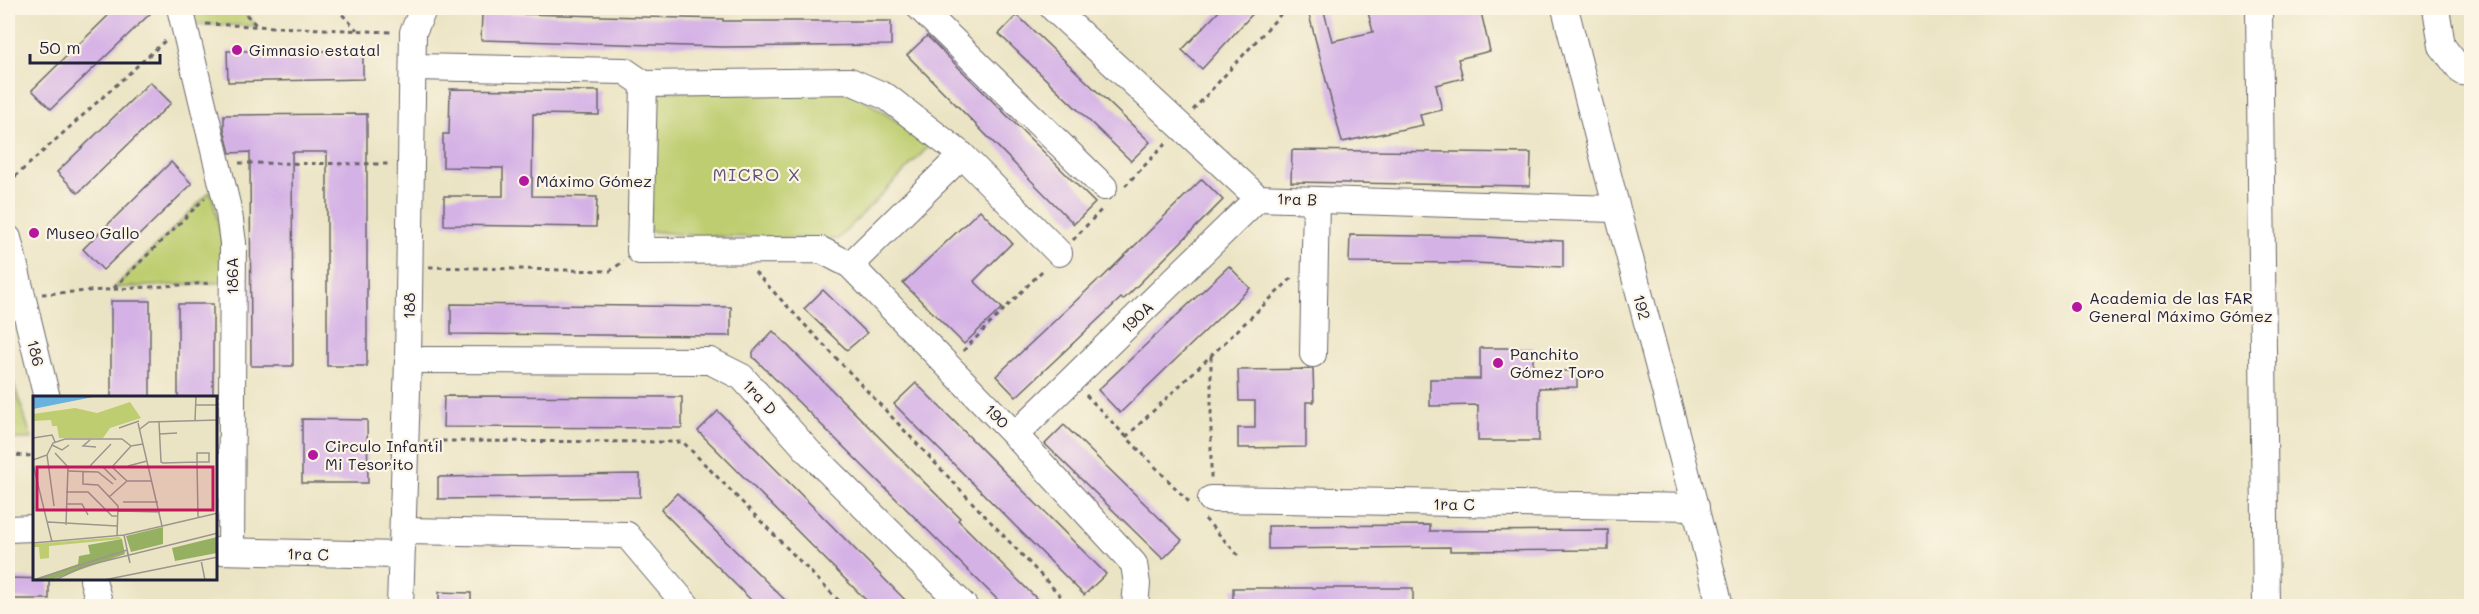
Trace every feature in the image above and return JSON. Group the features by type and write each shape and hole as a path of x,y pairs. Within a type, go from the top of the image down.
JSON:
{"street":[{"name":"186A","path":"180,8 229,213 232,243 224,551"},
{"name":"188","path":"400,606 408,360 413,32 424,8"},
{"path":"920,8 1104,187"},
{"name":"1ra B","path":"1053,8 1258,198 1615,208"},
{"name":"192","path":"1565,8 1720,606"},
{"path":"2259,8 2266,606"},
{"path":"2436,8 2442,46 2462,72 2472,73"},
{"path":"413,66 625,71 644,84 850,81 886,97 962,155 1059,253"},
{"path":"644,84 640,251 733,249"},
{"path":"850,265 962,155"},
{"name":"190A","path":"1015,435 1258,198"},
{"path":"1313,354 1316,200"},
{"name":"186","path":"8,238 46,396"},
{"name":"190","path":"733,249 821,250 850,265 1015,435 1134,564 1137,584 1135,606"},
{"name":"1ra D","path":"408,360 710,361 742,377 810,453 964,606"},
{"name":"1ra C","path":"1203,509 1696,507"},
{"path":"8,529 33,528"},
{"name":"1ra C","path":"224,551 627,535 687,606"},
{"path":"94,581 100,606"}],"path":[{"path":"240,8 257,26"},
{"path":"336,8 357,30"},
{"path":"114,288 219,173 411,164"},
{"path":"733,249 1070,606"},
{"path":"410,267 610,271 640,251"},
{"path":"1126,437 1315,256"},
{"path":"21,296 114,288 232,282"},
{"path":"1211,356 1203,509 1211,526"},
{"path":"1072,380 1126,437 1203,509 1211,526 1239,555"},
{"path":"405,441 683,442 844,606"},
{"path":"8,455 33,456"}],"green space":[{"path":"180,8 240,8 257,26 184,24"},
{"path":"848,89 931,144 838,239 700,236 649,231 652,92"},
{"path":"211,191 232,282 114,288"},
{"path":"8,366 32,439 8,439"}],"building":[{"path":"116,8 156,8 51,109 32,90"},
{"path":"1222,8 1258,8 1202,69 1182,50"},
{"path":"1323,8 1332,41 1373,32 1367,8 1480,8 1490,51 1458,59 1463,78 1436,85 1442,110 1420,115 1423,125 1342,142 1308,11"},
{"path":"482,13 723,19 723,21 891,21 891,45 722,47 481,40"},
{"path":"1017,15 1150,142 1131,161 999,34"},
{"path":"927,36 1095,203 1074,224 907,55"},
{"path":"227,51 363,51 363,79 228,82"},
{"path":"150,82 171,103 78,193 57,172"},
{"path":"450,89 599,91 599,115 533,114 532,196 597,197 596,227 444,225 444,196 503,196 503,168 443,167 443,134 449,134"},
{"path":"367,114 367,366 327,366 327,152 292,152 293,366 251,366 250,152 230,153 224,129 224,115"},
{"path":"1292,150 1531,153 1530,186 1291,182"},
{"path":"171,162 192,184 103,270 83,249"},
{"path":"1202,179 1223,200 1123,300 1121,298 1016,397 996,376 1100,280"},
{"path":"980,210 1012,243 974,281 1002,308 964,344 903,283"},
{"path":"1350,235 1485,237 1563,241 1563,267 1473,263 1349,262"},
{"path":"1229,266 1250,288 1120,413 1098,390"},
{"path":"823,290 867,333 847,350 804,309"},
{"path":"111,301 150,301 150,396 111,396"},
{"path":"178,304 213,304 213,396 178,396"},
{"path":"451,304 731,307 731,336 451,334"},
{"path":"773,331 960,518 958,520 1044,606 1004,606 753,357 753,352"},
{"path":"1480,348 1533,348 1533,371 1577,371 1577,387 1539,388 1539,441 1478,441 1478,405 1430,406 1430,379 1480,379"},
{"path":"1313,369 1314,402 1306,402 1306,447 1238,448 1238,428 1255,428 1255,401 1239,401 1238,370"},
{"path":"916,383 1106,574 1084,595 894,404"},
{"path":"444,396 682,397 682,428 443,427"},
{"path":"718,411 911,606 872,606 698,431"},
{"name":"Circulo Infantil Mi Tesorito","path":"302,419 367,420 368,483 302,483"},
{"path":"1064,425 1182,540 1163,559 1045,444"},
{"path":"640,474 640,497 438,499 438,477"},
{"path":"677,493 791,606 757,606 661,510"},
{"path":"1430,525 1430,531 1608,530 1608,550 1450,551 1450,547 1268,549 1268,526"},
{"path":"8,578 49,581 49,599 8,599"},
{"path":"1233,588 1413,588 1413,606 1233,606"},
{"path":"439,592 471,593 471,606 439,606"}],"place":[{"name":"Gimnasio estatal","path":"237,50"},
{"name":"Máximo Gómez","path":"524,181"},
{"name":"Museo Gallo","path":"34,233"},
{"name":"Academia de las FAR General Máximo Gómez","path":"2077,307"},
{"name":"Panchito Gómez Toro","path":"1498,363"},
{"name":"Circulo Infantil Mi Tesorito","path":"313,455"}],"district":[{"name":"MICRO X","path":"757,175"}]}
